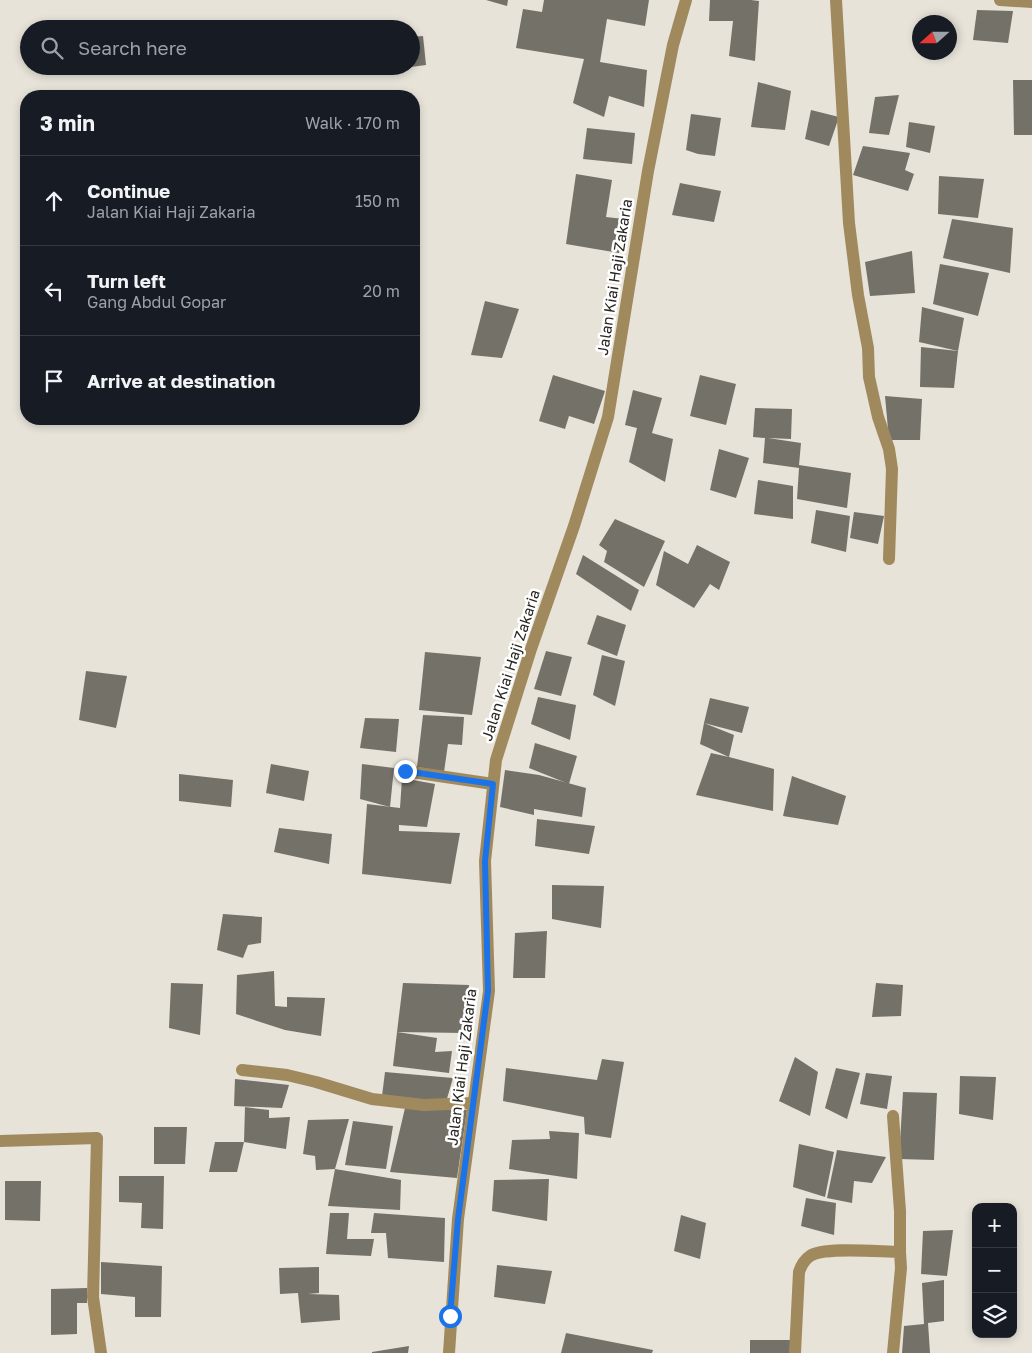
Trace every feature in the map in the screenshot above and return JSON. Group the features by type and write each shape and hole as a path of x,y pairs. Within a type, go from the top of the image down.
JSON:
{"street":[{"name":"Jalan Kiai Haji Zakaria","path":"449,1353 458,1219 488,991 485,861 496,760 531,649 574,526 608,417 648,171 673,45 686,0"},
{"path":"836,0 849,223 858,294 868,348 869,377 878,417 889,449 892,469 889,558"},
{"path":"1000,0 1032,2"},
{"path":"405,771 493,784"},
{"path":"242,1070 287,1075 372,1099 424,1105 473,1103"},
{"path":"893,1116 900,1211 901,1268 893,1353"},
{"path":"0,1141 97,1138 93,1297 101,1353"},
{"path":"794,1353 799,1272 802,1264 811,1255 832,1250 900,1252"}],"building":[{"path":"486,0 508,0 507,6"},
{"path":"544,0 649,0 645,26 607,19 600,62 647,70 644,107 609,96 604,117 573,103 584,59 516,48 523,9 542,12"},
{"path":"710,0 759,1 755,61 729,56 733,21 709,21"},
{"path":"977,10 1013,11 1008,43 973,40"},
{"path":"420,36 423,36 426,65 420,66"},
{"path":"1013,80 1032,80 1032,135 1014,135"},
{"path":"758,82 791,91 785,130 751,127"},
{"path":"899,95 889,135 869,133 875,97"},
{"path":"811,110 839,117 829,146 805,139"},
{"path":"691,114 721,118 715,156 686,150"},
{"path":"909,122 935,126 930,153 906,147"},
{"path":"587,128 635,133 632,164 583,159"},
{"path":"863,146 910,153 905,170 914,174 908,191 853,175"},
{"path":"576,174 612,180 606,217 624,219 619,253 566,244"},
{"path":"939,176 984,179 978,218 938,214"},
{"path":"680,183 721,191 714,222 672,215"},
{"path":"952,219 1013,228 1010,273 943,258"},
{"path":"912,251 915,293 870,296 865,262"},
{"path":"940,264 989,273 978,316 933,304"},
{"path":"485,301 519,309 502,358 471,355"},
{"path":"922,307 964,318 958,351 919,342"},
{"path":"921,347 958,351 954,388 920,387"},
{"path":"553,375 605,391 594,424 569,416 565,429 539,421"},
{"path":"700,375 736,384 726,425 690,416"},
{"path":"633,390 662,398 652,433 673,439 665,482 629,462 637,428 625,425"},
{"path":"885,396 922,399 920,440 889,440"},
{"path":"755,408 792,409 791,439 768,438 801,443 799,465 851,473 847,508 797,499 799,468 763,463 765,438 753,437"},
{"path":"719,449 749,458 736,498 710,490"},
{"path":"758,480 793,486 793,519 754,514"},
{"path":"816,510 850,516 846,552 811,543"},
{"path":"854,512 884,516 878,544 850,538"},
{"path":"615,519 665,541 644,587 604,562 607,551 599,545"},
{"path":"697,545 730,562 719,590 710,584 694,608 656,585 664,551 688,564"},
{"path":"583,555 639,590 631,611 576,574"},
{"path":"597,615 626,625 617,656 587,644"},
{"path":"546,651 572,657 561,696 534,689"},
{"path":"425,652 481,657 472,715 419,710"},
{"path":"602,655 625,661 615,706 593,695"},
{"path":"86,671 127,676 116,728 79,720"},
{"path":"538,697 576,705 570,740 531,724"},
{"path":"710,698 749,707 742,733 704,723"},
{"path":"423,715 464,717 462,745 448,744 444,772 417,767"},
{"path":"365,718 399,719 396,752 360,748"},
{"path":"704,723 734,735 729,757 700,744"},
{"path":"535,743 577,756 569,784 529,768"},
{"path":"711,753 774,769 773,811 696,795"},
{"path":"271,764 309,771 304,801 266,793"},
{"path":"362,764 394,768 390,807 360,799"},
{"path":"505,770 539,775 586,788 582,817 534,809 534,815 500,807"},
{"path":"179,774 233,780 231,807 179,801"},
{"path":"792,776 846,796 838,825 783,816"},
{"path":"402,778 435,784 427,827 399,825 399,831 460,833 451,884 362,874 367,804 400,808"},
{"path":"537,819 595,826 589,854 535,846"},
{"path":"279,828 332,834 329,864 274,852"},
{"path":"552,885 604,886 601,928 552,919"},
{"path":"223,914 262,917 261,943 248,945 243,958 217,950"},
{"path":"547,931 545,978 513,978 515,933"},
{"path":"274,971 275,1006 287,1007 287,997 325,998 321,1036 285,1030 236,1014 237,975"},
{"path":"171,983 203,984 200,1035 169,1028"},
{"path":"403,983 469,985 464,1033 397,1032"},
{"path":"876,983 903,985 901,1016 872,1017"},
{"path":"397,1032 437,1038 435,1052 452,1051 449,1073 393,1066"},
{"path":"795,1057 818,1072 810,1116 779,1101"},
{"path":"602,1059 624,1062 611,1138 585,1134 584,1117 503,1101 506,1068 597,1080"},
{"path":"836,1068 860,1073 847,1119 825,1108"},
{"path":"385,1072 453,1078 446,1102 382,1096"},
{"path":"866,1073 892,1076 887,1109 860,1104"},
{"path":"960,1076 996,1077 993,1120 959,1114"},
{"path":"235,1079 289,1085 282,1108 234,1106"},
{"path":"903,1092 937,1093 934,1160 899,1159"},
{"path":"245,1107 269,1110 269,1118 290,1117 286,1149 244,1142"},
{"path":"405,1108 467,1110 457,1178 390,1172"},
{"path":"349,1119 335,1169 316,1170 315,1156 303,1154 308,1120"},
{"path":"353,1121 393,1126 386,1169 345,1165"},
{"path":"154,1127 187,1127 185,1164 154,1164"},
{"path":"549,1131 579,1133 577,1179 509,1169 512,1140 550,1139"},
{"path":"215,1142 244,1142 237,1172 209,1172"},
{"path":"799,1144 834,1152 825,1197 793,1187"},
{"path":"837,1150 886,1157 872,1183 854,1181 852,1203 827,1198"},
{"path":"335,1169 401,1180 400,1210 328,1206"},
{"path":"119,1176 164,1176 163,1229 141,1228 142,1203 119,1202"},
{"path":"549,1179 547,1221 492,1211 494,1180"},
{"path":"5,1181 41,1181 40,1221 5,1220"},
{"path":"806,1198 836,1203 834,1235 801,1226"},
{"path":"330,1213 349,1213 347,1239 374,1239 371,1256 326,1254"},
{"path":"374,1213 445,1218 444,1262 388,1258 386,1233 371,1233"},
{"path":"681,1215 706,1223 700,1259 674,1251"},
{"path":"953,1230 947,1276 921,1274 923,1231"},
{"path":"101,1262 162,1266 161,1317 135,1317 135,1297 101,1294"},
{"path":"497,1265 552,1271 545,1304 494,1297"},
{"path":"319,1267 319,1293 308,1294 339,1295 340,1320 301,1323 298,1293 280,1294 279,1268"},
{"path":"944,1280 944,1321 928,1323 930,1353 902,1353 904,1326 924,1324 922,1283"},
{"path":"87,1288 87,1303 77,1303 77,1334 51,1335 51,1289"},
{"path":"566,1333 653,1350 652,1353 561,1353"},
{"path":"750,1340 793,1340 792,1353 750,1353"},
{"path":"409,1346 408,1353 372,1353 372,1352"}],"route":[{"path":"405,771 493,784 485,861 488,991 458,1219 450,1316"}]}
